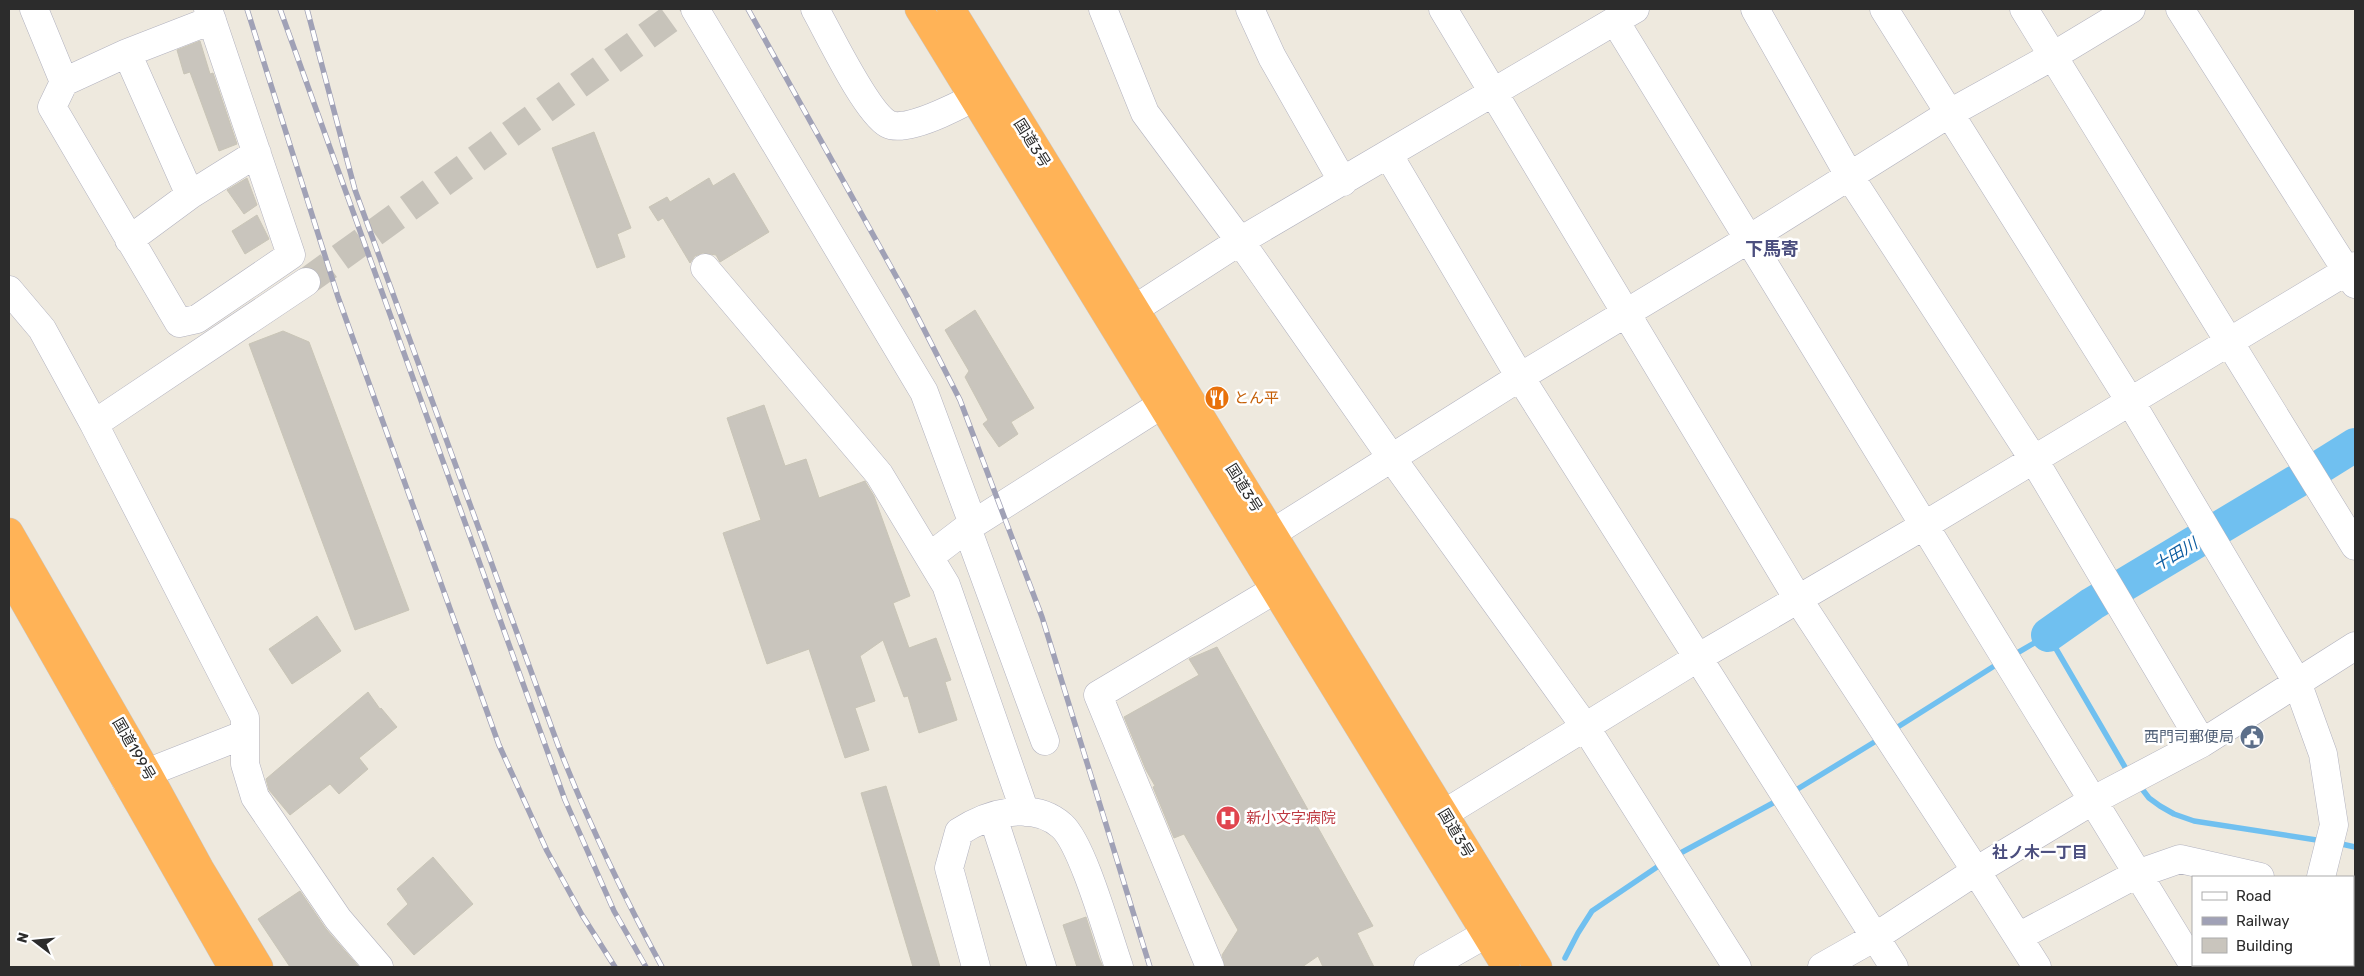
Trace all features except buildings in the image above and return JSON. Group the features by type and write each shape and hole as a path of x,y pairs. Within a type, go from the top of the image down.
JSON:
{"highway":[{"name":"国道3号","path":"920,9 1506,967"},
{"name":"国道3号","path":"955,10 996,84 1538,967"},
{"name":"国道199号","path":"9,532 136,776 232,967"},
{"name":"国道199号","path":"9,575 136,776 200,869 259,967"}],"street":[{"path":"34,9 64,82"},
{"path":"695,9 924,392 1045,741"},
{"path":"815,9 872,111 889,125 914,125 974,99 996,84"},
{"path":"1103,9 1145,113 1240,241 1391,457 1586,728 1737,967"},
{"path":"1250,9 1272,57 1343,182"},
{"path":"1443,9 1491,92 1798,599 2037,967"},
{"path":"1755,9 1850,177 2034,460 2202,743"},
{"path":"1884,9 2130,401 2297,682 2323,754 2334,825 2321,876"},
{"path":"2024,9 2355,546"},
{"path":"1250,548 1391,457 1850,177 1950,113 2053,56 2131,9"},
{"path":"1421,828 1699,657 1925,525 2230,342 2353,274 2180,9"},
{"path":"210,15 291,255 197,319 179,323 52,107 64,82 210,15"},
{"path":"1111,323 1240,241 1625,15 1749,239 1925,525 2092,802 2192,962"},
{"path":"127,53 190,195"},
{"path":"129,240 190,195 257,153"},
{"path":"1388,154 1520,377 1894,967"},
{"path":"705,268 879,474 946,585 1025,812"},
{"path":"94,424 306,282"},
{"path":"9,290 42,329 94,424 244,718 245,764 255,797 338,919 379,967"},
{"path":"929,557 970,526 1161,405"},
{"path":"1210,967 1098,695 1276,590"},
{"path":"1822,967 1875,937 1976,871 2092,802 2202,743 2355,646"},
{"path":"136,776 243,735"},
{"path":"976,967 949,868 959,832 974,822 1016,811 1042,814 1063,827 1080,854 1119,967"},
{"path":"993,817 1042,967"},
{"path":"2018,937 2137,874 2180,860 2255,876"},
{"path":"1428,967 1509,921"}],"waterway":[{"name":"十田川","path":"2323,465 2355,445"},
{"name":"十田川","path":"2048,635 2092,604 2304,477"},
{"path":"2012,656 2048,635 2129,774"},
{"path":"1893,730 1999,663"},
{"path":"1791,793 1881,738"},
{"path":"2139,785 2149,798 2160,806 2174,814 2194,821 2323,841"},
{"path":"1675,856 1773,803"},
{"path":"2337,843 2355,847"},
{"path":"1565,958 1592,911 1663,863"}],"tunnel":[{"path":"306,282 684,9"}],"railway":[{"path":"247,9 338,297 499,745 547,851 582,915 615,967"},
{"path":"280,9 565,800 614,911 646,967"},
{"path":"307,9 355,190 558,745 581,802 607,858 662,967"},
{"path":"748,9 907,296 960,400 1042,617 1150,967"}],"place":[{"name":"とん平","path":"1217,398"},
{"name":"西門司郵便局","path":"2252,737"},
{"name":"新小文字病院","path":"1228,818"}],"district":[{"name":"下馬寄","path":"1772,249"},
{"name":"社ノ木一丁目","path":"2040,852"}]}
